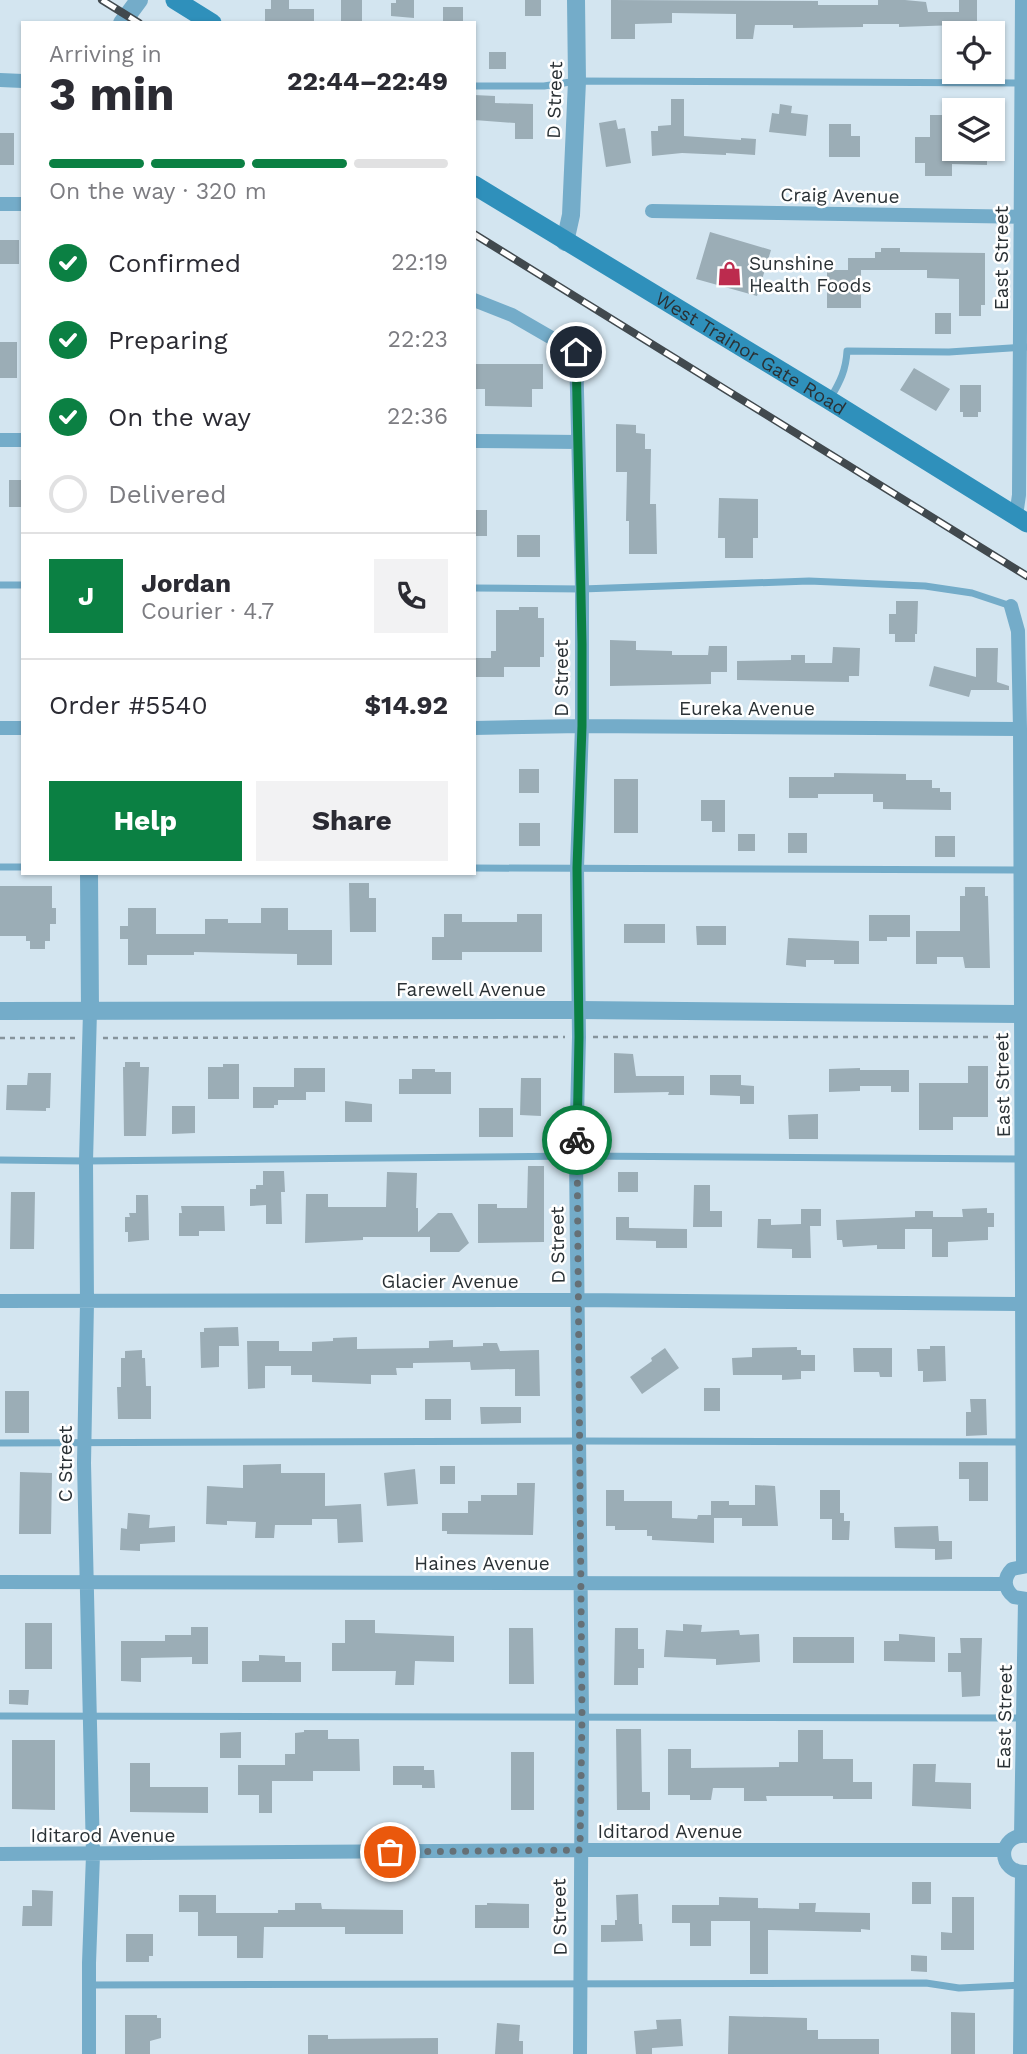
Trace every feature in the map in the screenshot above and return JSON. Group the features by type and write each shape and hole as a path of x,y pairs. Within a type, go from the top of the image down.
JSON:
{"main road":[{"path":"175,0 209,21"},
{"name":"West Trainor Gate Road","path":"476,186 1021,519"}],"street":[{"path":"123,21 139,0"},
{"name":"D Street","path":"565,242 571,215 577,80 576,0"},
{"name":"East Street","path":"1021,0 1024,83 1024,347 1019,495 1021,519"},
{"path":"0,80 21,80"},
{"path":"0,204 21,204"},
{"name":"Craig Avenue","path":"652,211 1024,217"},
{"name":"D Street","path":"476,301 512,315 576,352 582,589 576,1156 582,1716 580,2054"},
{"path":"0,440 21,440"},
{"path":"476,441 578,442"},
{"name":"East Street","path":"1011,606 1018,631 1024,870 1024,1014 1021,1037 1025,1159 1025,1565"},
{"name":"Eureka Avenue","path":"476,728 582,726 1020,729"},
{"path":"0,728 21,728"},
{"name":"C Street","path":"89,875 85,1444 93,1854 89,2054"},
{"name":"Farewell Avenue","path":"0,1012 579,1010 1024,1014"},
{"name":"Glacier Avenue","path":"0,1301 579,1300 1024,1304"},
{"path":"1025,1565 1017,1566 1009,1573 1006,1584 1014,1597 1026,1600"},
{"name":"Haines Avenue","path":"0,1582 1006,1584"},
{"name":"East Street","path":"1024,1835 1026,1600"},
{"path":"1020,2054 1024,1985 1024,1872 1016,1871 1006,1862 1004,1850 1010,1840 1024,1835"},
{"name":"Iditarod Avenue","path":"0,1854 1004,1850"}],"lane":[{"path":"476,86 544,86 577,80 1024,83"},
{"path":"829,400 842,379 847,351 949,352 1024,347"},
{"path":"476,588 582,589 809,580 925,586 972,593 1011,606"},
{"path":"0,585 21,585"},
{"path":"0,867 21,867"},
{"path":"476,868 1024,870"},
{"path":"0,1160 576,1156 1025,1159"},
{"path":"0,1443 1025,1442"},
{"path":"0,1716 1023,1718"},
{"path":"89,1985 581,1982 926,1983 959,1988 1024,1985"}],"path":[{"path":"0,1038 1021,1037"}],"building":[{"path":"271,0 289,0 289,9 314,9 314,21 265,21 265,9 271,9"},
{"path":"341,0 362,0 362,21 341,21"},
{"path":"396,0 414,0 414,18 391,16 391,3 396,3"},
{"path":"525,0 541,0 541,16 525,16"},
{"path":"611,0 818,1 818,5 878,5 878,0 905,0 926,2 928,12 959,12 959,0 977,0 977,21 942,21 942,26 899,27 899,24 863,24 863,27 793,28 793,25 755,25 753,39 736,39 736,14 672,13 672,23 635,24 635,39 611,39"},
{"path":"443,7 463,7 463,21 443,21"},
{"path":"489,52 506,52 506,69 489,69"},
{"path":"476,95 495,96 495,103 533,104 533,139 515,139 515,123 476,120"},
{"path":"671,99 684,99 684,136 756,139 755,155 682,153 652,156 651,131 658,131 658,126 671,125"},
{"path":"780,104 792,106 791,113 808,115 806,136 769,132 772,113 779,114"},
{"path":"930,115 942,115 942,161 987,161 987,165 952,164 952,176 925,176 925,163 915,163 915,137 930,137"},
{"path":"616,120 618,129 625,128 631,163 606,167 599,123"},
{"path":"829,124 851,124 851,136 860,136 860,157 829,157"},
{"path":"0,133 14,133 14,165 0,165"},
{"path":"710,232 771,250 757,296 696,279"},
{"path":"0,240 19,240 19,264 0,264"},
{"path":"881,248 900,248 900,252 985,253 985,305 981,305 981,316 959,316 959,279 927,278 927,270 861,270 861,308 827,308 827,270 848,270 848,258 875,258 875,252 881,252"},
{"path":"935,313 951,313 951,334 935,334"},
{"path":"0,342 17,342 17,378 0,378"},
{"path":"476,364 543,364 543,389 532,389 532,407 485,406 485,389 476,389"},
{"path":"914,368 950,389 936,411 900,390"},
{"path":"960,385 981,385 981,412 978,412 978,417 963,417 963,412 960,412"},
{"path":"616,424 636,425 636,433 645,434 645,449 651,449 650,504 656,504 657,554 629,554 629,521 626,521 627,472 616,472"},
{"path":"9,480 21,480 21,507 9,507"},
{"path":"719,498 758,499 758,538 753,538 753,558 725,558 725,538 718,538"},
{"path":"476,510 487,510 487,536 476,536"},
{"path":"517,535 540,535 540,557 517,557"},
{"path":"896,601 918,601 915,642 895,642 895,634 889,634 889,614 896,614"},
{"path":"519,607 538,607 538,618 544,618 544,657 540,657 540,667 504,667 504,677 476,677 476,658 491,658 491,651 496,651 496,610 519,610"},
{"path":"610,640 636,641 636,650 672,651 672,655 708,655 709,646 727,646 727,672 711,672 711,684 610,686"},
{"path":"833,647 860,648 859,676 849,676 849,682 737,680 737,661 791,660 791,655 805,655 805,663 832,663"},
{"path":"976,648 998,648 997,682 1009,686 1009,690 971,690 969,697 929,686 934,666 976,677"},
{"path":"519,769 539,769 539,793 519,793"},
{"path":"834,773 906,774 906,780 932,780 932,788 940,788 940,792 951,792 951,810 883,809 883,802 873,802 873,794 818,794 818,798 789,798 789,777 834,777"},
{"path":"614,779 638,779 638,833 614,833"},
{"path":"701,800 725,800 725,832 712,832 712,821 701,821"},
{"path":"519,823 540,823 540,846 519,846"},
{"path":"788,833 807,833 807,853 788,853"},
{"path":"738,834 755,834 755,851 738,851"},
{"path":"935,836 955,836 955,857 935,857"},
{"path":"349,883 369,883 369,898 376,898 376,932 350,932"},
{"path":"0,886 52,886 52,908 56,908 56,924 50,924 50,941 45,941 45,949 30,949 30,941 26,941 26,936 0,936"},
{"path":"965,887 985,887 985,896 988,896 990,968 965,968 963,957 937,957 937,964 916,964 916,931 960,931 960,896 965,896"},
{"path":"128,908 156,908 156,934 205,934 205,919 228,919 228,923 261,923 261,908 288,908 288,930 332,930 332,965 297,965 297,954 194,952 194,955 147,955 147,965 128,965 128,939 120,939 120,926 128,926"},
{"path":"444,914 462,914 462,922 517,922 517,914 542,914 542,952 462,952 462,960 432,960 432,937 444,937"},
{"path":"869,915 910,915 910,937 887,937 887,941 869,941"},
{"path":"624,924 665,924 665,943 624,943"},
{"path":"696,926 726,926 726,945 697,945"},
{"path":"788,938 859,941 859,964 834,964 834,960 806,960 806,967 786,965"},
{"path":"614,1053 633,1054 636,1076 684,1076 684,1095 668,1095 669,1092 614,1093"},
{"path":"125,1062 140,1062 140,1067 149,1067 146,1136 124,1136"},
{"path":"223,1064 239,1064 239,1099 208,1099 208,1067 223,1067"},
{"path":"968,1066 988,1066 988,1117 953,1117 953,1130 919,1130 919,1083 968,1083"},
{"path":"294,1068 325,1068 325,1092 306,1092 306,1100 278,1100 278,1105 274,1105 274,1108 253,1108 253,1087 294,1087"},
{"path":"412,1069 451,1072 451,1094 399,1094 399,1079 412,1079"},
{"path":"829,1069 909,1070 909,1092 891,1092 891,1086 860,1086 860,1091 829,1092"},
{"path":"28,1073 51,1073 50,1108 46,1108 46,1111 6,1110 7,1085 27,1085"},
{"path":"710,1075 741,1075 741,1085 754,1086 754,1104 740,1104 740,1096 710,1095"},
{"path":"521,1078 541,1078 541,1116 520,1115"},
{"path":"345,1101 372,1104 372,1122 345,1122"},
{"path":"172,1106 195,1106 195,1133 172,1134"},
{"path":"479,1108 513,1108 513,1137 479,1137"},
{"path":"818,1114 818,1139 789,1139 788,1115"},
{"path":"528,1166 544,1166 544,1242 478,1243 478,1204 497,1204 497,1208 527,1208"},
{"path":"263,1171 284,1171 285,1192 281,1192 282,1224 266,1224 266,1205 250,1206 250,1189 263,1185"},
{"path":"387,1172 417,1173 418,1232 438,1213 452,1213 469,1243 459,1252 430,1252 430,1237 363,1237 363,1240 305,1243 306,1194 328,1194 328,1207 386,1207"},
{"path":"618,1172 638,1172 638,1192 618,1192"},
{"path":"694,1185 710,1185 710,1211 722,1211 722,1227 693,1227"},
{"path":"11,1192 35,1192 34,1249 10,1249"},
{"path":"136,1195 148,1195 149,1240 128,1242 125,1217 130,1217 129,1213 136,1213"},
{"path":"181,1206 224,1206 225,1231 199,1231 199,1236 179,1236"},
{"path":"987,1208 987,1213 994,1213 994,1227 988,1227 988,1240 948,1242 948,1257 932,1257 932,1229 905,1229 905,1249 877,1249 877,1245 843,1247 842,1240 837,1240 836,1220 915,1217 915,1211 933,1211 933,1217 963,1217 962,1209"},
{"path":"801,1209 821,1209 821,1226 810,1226 811,1258 792,1258 792,1249 757,1248 758,1219 771,1219 771,1225 801,1224"},
{"path":"616,1217 629,1217 629,1228 687,1229 687,1248 656,1248 656,1241 616,1240"},
{"path":"238,1327 239,1346 219,1346 219,1367 201,1368 200,1332 204,1332 204,1328"},
{"path":"357,1337 357,1349 429,1348 429,1341 453,1340 453,1347 497,1343 500,1351 539,1350 540,1396 515,1396 515,1369 471,1370 470,1362 413,1363 413,1368 396,1368 397,1375 371,1375 371,1384 312,1382 312,1375 291,1375 291,1366 265,1366 265,1388 248,1389 247,1341 279,1341 279,1351 312,1351 312,1342"},
{"path":"930,1346 945,1346 946,1381 923,1382 923,1371 918,1371 917,1349 930,1349"},
{"path":"797,1347 797,1350 801,1350 801,1355 815,1355 815,1371 801,1371 801,1379 782,1380 782,1375 733,1375 732,1358 752,1357 752,1348"},
{"path":"665,1348 679,1368 642,1394 630,1377"},
{"path":"853,1348 892,1348 892,1377 880,1377 879,1372 854,1372"},
{"path":"142,1350 146,1386 151,1386 151,1419 118,1419 117,1387 121,1387 121,1358 125,1358 125,1351"},
{"path":"704,1388 720,1388 720,1411 704,1411"},
{"path":"5,1391 29,1391 29,1433 5,1433"},
{"path":"425,1399 451,1399 451,1420 425,1420"},
{"path":"970,1399 986,1399 987,1435 966,1436 966,1412 971,1412"},
{"path":"480,1407 521,1407 521,1423 481,1424"},
{"path":"959,1462 988,1462 988,1501 969,1501 969,1479 959,1479"},
{"path":"281,1464 281,1473 325,1473 325,1506 361,1504 363,1542 338,1543 337,1519 312,1519 312,1525 275,1525 274,1538 255,1538 256,1522 227,1521 227,1525 206,1524 207,1486 243,1488 243,1465"},
{"path":"440,1466 455,1466 455,1484 440,1484"},
{"path":"415,1469 418,1504 387,1506 384,1473"},
{"path":"20,1472 52,1473 51,1534 19,1534"},
{"path":"517,1483 535,1483 533,1535 447,1534 447,1531 442,1531 442,1513 468,1513 468,1501 481,1501 481,1495 517,1495"},
{"path":"755,1485 775,1486 778,1526 742,1526 742,1518 714,1518 714,1543 652,1540 652,1536 647,1536 647,1530 615,1530 615,1526 606,1526 606,1490 624,1490 624,1501 672,1501 672,1518 697,1519 698,1515 711,1515 711,1501 729,1501 729,1505 755,1505"},
{"path":"820,1490 840,1490 840,1513 844,1513 844,1521 850,1521 849,1540 832,1540 832,1519 820,1519"},
{"path":"128,1513 150,1515 149,1528 175,1526 175,1542 140,1544 140,1551 120,1550 121,1528 127,1529"},
{"path":"938,1526 939,1541 952,1541 952,1559 935,1560 935,1549 895,1548 894,1527"},
{"path":"345,1620 375,1620 375,1633 454,1636 454,1662 415,1661 414,1685 395,1685 396,1671 332,1671 332,1643 345,1643"},
{"path":"25,1623 52,1623 52,1669 25,1669"},
{"path":"683,1624 702,1625 701,1632 739,1630 740,1635 759,1634 760,1662 716,1665 716,1659 664,1657 666,1630 683,1631"},
{"path":"191,1627 208,1627 208,1664 192,1664 192,1657 141,1658 141,1682 121,1681 121,1641 165,1641 165,1635 191,1635"},
{"path":"509,1628 533,1628 534,1684 509,1684"},
{"path":"615,1628 638,1628 638,1649 644,1649 644,1668 638,1668 638,1685 614,1685"},
{"path":"899,1634 935,1637 935,1662 884,1661 884,1641 899,1641"},
{"path":"793,1637 854,1637 854,1663 793,1663"},
{"path":"960,1638 982,1638 980,1696 962,1697 961,1672 948,1672 948,1653 961,1653"},
{"path":"259,1655 285,1656 285,1662 301,1662 301,1682 242,1682 242,1661 259,1661"},
{"path":"9,1690 29,1690 28,1705 9,1704"},
{"path":"616,1729 641,1729 642,1792 650,1792 650,1810 617,1810"},
{"path":"304,1730 328,1730 328,1739 359,1739 360,1771 313,1771 313,1781 272,1781 272,1813 259,1813 259,1795 238,1795 238,1765 285,1765 285,1754 295,1754 295,1733"},
{"path":"798,1730 823,1730 823,1759 853,1759 853,1782 872,1782 872,1799 766,1796 767,1801 744,1801 744,1788 713,1788 711,1800 690,1800 690,1795 668,1795 668,1749 691,1749 691,1768 779,1767 779,1762 798,1762"},
{"path":"241,1732 241,1758 220,1758 220,1733"},
{"path":"12,1740 55,1740 55,1810 12,1809"},
{"path":"511,1752 534,1752 534,1810 511,1810"},
{"path":"130,1763 150,1763 150,1787 208,1787 208,1813 130,1812"},
{"path":"913,1764 936,1764 935,1782 971,1783 971,1809 912,1806"},
{"path":"393,1766 424,1766 424,1770 434,1770 435,1788 393,1785"},
{"path":"912,1882 931,1882 931,1904 912,1904"},
{"path":"32,1890 53,1891 52,1926 22,1926 23,1906 32,1906"},
{"path":"638,1894 639,1924 642,1924 643,1941 601,1942 601,1925 615,1925 617,1920 616,1895"},
{"path":"179,1895 216,1895 216,1913 278,1913 278,1910 295,1910 295,1903 321,1903 322,1909 403,1910 403,1934 345,1934 345,1927 264,1927 263,1958 237,1958 237,1936 198,1936 198,1912 179,1912"},
{"path":"719,1897 758,1898 758,1908 799,1909 799,1903 816,1903 815,1912 870,1913 870,1930 768,1930 768,1974 750,1974 750,1921 711,1921 711,1946 690,1946 690,1923 672,1923 672,1905 719,1905"},
{"path":"952,1897 974,1897 974,1950 941,1950 941,1932 952,1933"},
{"path":"529,1904 529,1928 475,1928 475,1905"},
{"path":"126,1934 153,1934 153,1956 149,1956 149,1962 126,1962"},
{"path":"911,1955 927,1956 927,1972 911,1971"},
{"path":"951,2012 975,2013 975,2054 951,2054"},
{"path":"125,2015 157,2015 157,2018 161,2018 161,2038 150,2041 150,2054 125,2054"},
{"path":"729,2016 807,2018 807,2030 818,2030 818,2039 879,2039 879,2054 728,2054"},
{"path":"681,2019 683,2046 652,2048 652,2054 636,2054 634,2031 657,2029 656,2020"},
{"path":"497,2023 520,2025 519,2041 523,2041 523,2054 495,2054"},
{"path":"308,2035 328,2035 328,2039 438,2038 438,2054 308,2054"}],"railway":[{"path":"102,0 136,21"},
{"path":"476,235 1027,576"}],"way so far":[{"path":"390,1852 580,1850 582,1716 577,1140"}],"place":[{"name":"Sunshine Health Foods","path":"729,274"}],"route":[{"path":"576,352 582,589 582,726 577,828 577,1140"}]}
